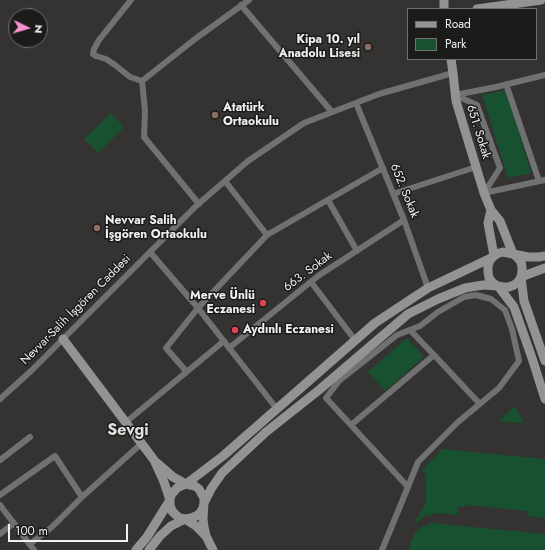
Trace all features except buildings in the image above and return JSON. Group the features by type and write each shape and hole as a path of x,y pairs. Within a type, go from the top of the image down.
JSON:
{"street":[{"path":"131,0 99,40 93,54 106,59 130,76 142,81"},
{"path":"142,81 195,39 249,0"},
{"path":"484,8 539,0"},
{"path":"241,5 332,112"},
{"name":"651. Sokak","path":"451,60 454,73 456,101 490,210"},
{"name":"Nevvar-Salih İşgören Caddesi","path":"0,399 31,371 199,204 248,162 304,124 379,94 454,73"},
{"path":"455,96 545,75"},
{"path":"142,81 145,111 144,137 199,204"},
{"path":"484,193 542,181 506,84"},
{"path":"455,96 477,105 500,168 484,193"},
{"name":"652. Sokak","path":"356,103 404,220 428,288"},
{"path":"393,194 476,167"},
{"path":"186,371 166,348 198,308 267,235 383,168"},
{"path":"225,181 267,235"},
{"path":"328,200 357,251"},
{"path":"490,210 500,221 513,254 518,257 521,262 524,301 545,361"},
{"path":"490,210 488,224 494,256"},
{"name":"663. Sokak","path":"230,348 318,276 404,220"},
{"path":"150,252 198,308 277,409"},
{"path":"136,550 147,537 170,500 171,495 177,488 186,484 223,456 375,323 428,288 503,252 528,257 545,256"},
{"path":"494,256 490,260 488,266 489,278 498,286 514,307 545,399"},
{"path":"149,550 160,536 171,526 200,513 211,489 222,472 266,432 319,390 408,314 438,298 465,288 483,284 509,287 518,282 521,277 545,268"},
{"path":"311,282 355,340"},
{"path":"326,398 339,380 397,335 420,326 438,312 464,297 476,294 491,298 505,310 512,329 520,361 499,388 458,422 418,462 382,550"},
{"path":"410,330 480,404"},
{"path":"63,339 154,460 164,482 172,511 180,518 185,519 196,526 206,536"},
{"path":"126,422 224,341"},
{"path":"351,425 434,355"},
{"path":"319,390 408,487"},
{"path":"0,460 30,437"},
{"path":"30,544 52,527 82,497 142,443"},
{"path":"0,495 55,456 82,497"},
{"path":"154,460 173,477 186,484 195,486 202,493 204,503 203,519 206,536 213,550"},
{"path":"0,505 34,550"},
{"path":"0,534 14,523"}],"green space":[{"path":"506,90 531,173 508,178 482,95"},
{"path":"111,113 124,127 98,153 84,139"},
{"path":"407,338 424,357 385,391 368,372"},
{"path":"515,406 524,423 499,421"},
{"path":"442,449 545,459 545,518 528,516 527,511 466,505 465,507 458,507 457,515 439,513 425,516 413,525 426,503 426,475 423,469"},
{"path":"432,523 545,534 545,550 410,550 411,541 415,533 421,527"}],"place":[{"name":"Kipa 10. yıl Anadolu Lisesi","path":"368,47"},
{"name":"Atatürk Ortaokulu","path":"215,115"},
{"name":"Nevvar Salih İşgören Ortaokulu","path":"97,228"},
{"name":"Merve Ünlü Eczanesi","path":"263,303"},
{"name":"Aydınlı Eczanesi","path":"235,330"}],"district":[{"name":"Sevgi","path":"128,431"}]}
